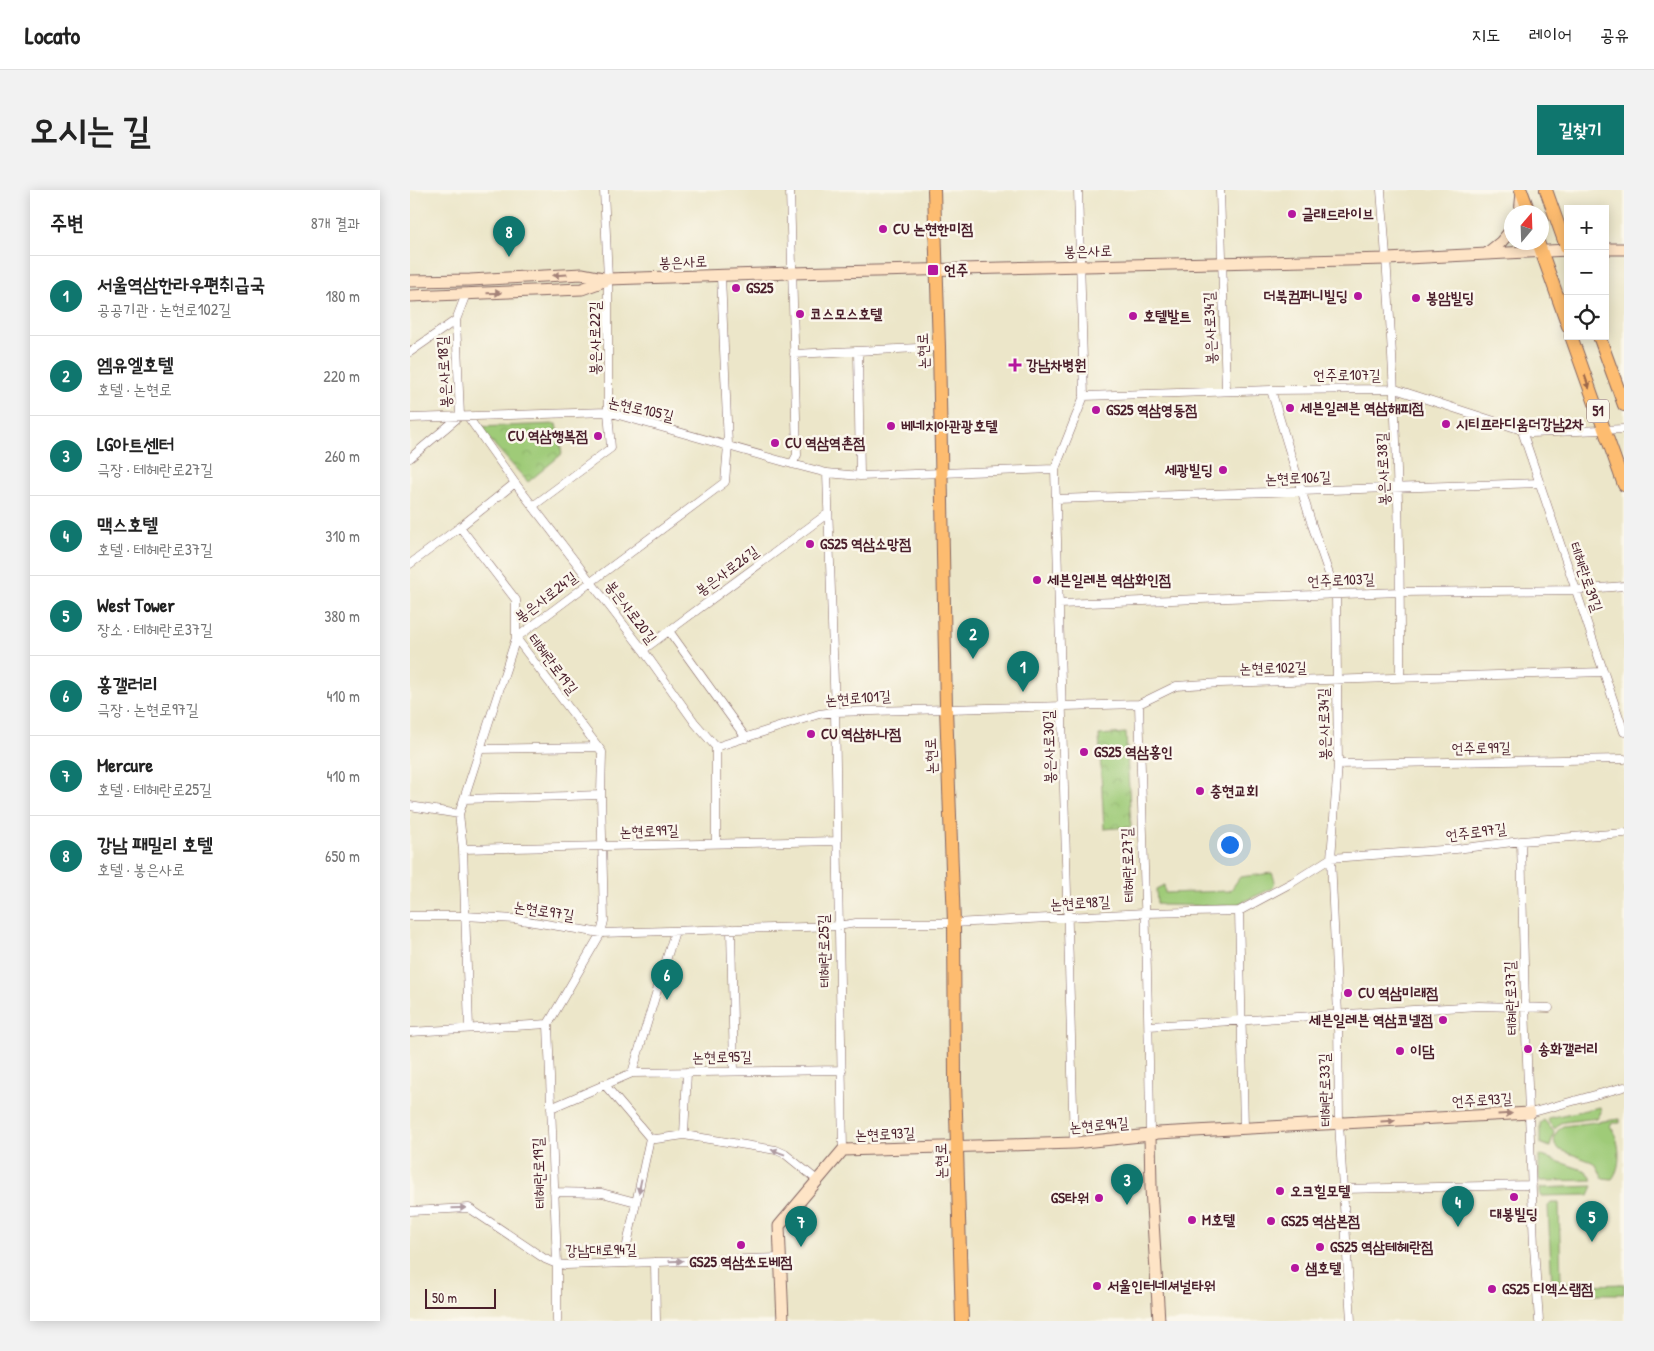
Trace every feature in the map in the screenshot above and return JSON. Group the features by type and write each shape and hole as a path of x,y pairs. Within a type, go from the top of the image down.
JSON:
{"main road":[{"name":"논현로","path":"934,190 946,708 954,923 957,1147 962,1321"},
{"path":"1546,190 1568,250"},
{"path":"1521,205 1522,192"},
{"path":"1522,192 1527,205"},
{"path":"1486,254 1504,238"},
{"name":"봉은사로","path":"1549,248 1564,250"},
{"path":"1609,256 1621,249"},
{"name":"봉은사로","path":"410,281 582,274 608,279 791,272 1387,259 1486,254 1517,250"},
{"path":"1541,250 1564,315"},
{"name":"봉은사로","path":"410,296 582,289 608,279"},
{"name":"51","path":"1572,340 1624,485"},
{"name":"51","path":"1600,340 1624,405"},
{"name":"언주로93길","path":"1339,1123 1530,1113"},
{"name":"논현로94길","path":"957,1147 1074,1144 1158,1133 1339,1123"},
{"name":"테헤란로27길","path":"1150,1135 1151,1188 1159,1321"},
{"name":"논현로93길","path":"843,1150 957,1147"},
{"path":"783,1321 779,1226 843,1150"}],"street":[{"name":"봉은사로22길","path":"533,506 611,448 608,412 608,279 604,190"},
{"path":"790,190 797,455 792,464"},
{"name":"봉은사로30길","path":"1074,1144 1066,918 1055,469 1084,396 1078,190"},
{"name":"봉은사로34길","path":"1220,190 1226,391"},
{"name":"봉은사로38길","path":"1381,190 1395,389 1401,592 1400,678"},
{"name":"봉은사로24길","path":"469,1028 463,849 459,814 516,638 725,482 728,445 721,276"},
{"name":"봉은사로18길","path":"410,458 464,416 456,320 466,294"},
{"path":"410,352 456,320"},
{"path":"794,354 939,347"},
{"path":"858,351 860,476"},
{"name":"언주로107길","path":"1084,396 1226,391 1395,389 1531,433 1624,429"},
{"name":"봉은사로34길","path":"1271,390 1312,525 1336,594 1338,764 1331,858"},
{"name":"논현로105길","path":"410,418 608,412 827,473 860,476 942,473"},
{"name":"봉은사로20길","path":"464,416 643,650 695,723 716,748"},
{"name":"테헤란로39길","path":"1522,431 1624,732"},
{"path":"942,473 1055,469"},
{"path":"827,473 835,712"},
{"path":"410,564 515,483"},
{"name":"논현로106길","path":"1056,498 1303,492 1540,483"},
{"name":"봉은사로26길","path":"643,650 828,514"},
{"name":"테헤란로19길","path":"460,527 516,600 516,638 602,752 601,795 604,921 601,933 548,1024 557,1264 557,1321"},
{"name":"언주로103길","path":"1059,604 1401,592 1576,590 1624,586"},
{"path":"669,631 746,738"},
{"name":"논현로102길","path":"946,708 1139,704 1176,686 1220,683 1604,672"},
{"name":"테헤란로27길","path":"1139,704 1144,913 1148,973 1150,1135"},
{"name":"논현로101길","path":"716,748 819,714 946,708"},
{"name":"테헤란로25길","path":"835,712 843,1150"},
{"path":"480,750 597,747"},
{"path":"716,748 716,843"},
{"name":"언주로99길","path":"1338,764 1624,759"},
{"path":"464,799 601,795"},
{"path":"410,806 459,814"},
{"name":"언주로97길","path":"1331,858 1456,849 1521,841 1624,833"},
{"name":"논현로99길","path":"463,849 836,841"},
{"name":"테헤란로37길","path":"1521,841 1525,1006 1539,1321"},
{"name":"논현로98길","path":"954,923 1144,913 1239,911 1293,882 1331,858"},
{"name":"테헤란로33길","path":"1331,858 1338,1014 1339,1123 1351,1321"},
{"path":"1239,911 1244,1128"},
{"name":"논현로97길","path":"410,916 464,916 515,919 601,933 838,926 856,923 954,923"},
{"path":"731,929 734,1071"},
{"path":"632,1073 675,931"},
{"path":"1149,1026 1479,1006 1549,1008"},
{"path":"410,1032 548,1024"},
{"name":"논현로95길","path":"551,1108 632,1073 842,1070"},
{"path":"684,1136 687,1072"},
{"path":"604,1084 650,1138 684,1136 776,1150 785,1154 817,1180"},
{"name":"언주로93길","path":"1530,1113 1624,1087"},
{"path":"623,1263 650,1138"},
{"path":"1343,1189 1532,1185"},
{"path":"554,1192 602,1192 636,1202"},
{"name":"강남대로94길","path":"410,1211 469,1208 528,1248 557,1264 779,1258"},
{"path":"655,1262 656,1321"}],"green space":[{"path":"556,424 562,454 528,482 478,427"},
{"path":"1126,733 1131,827 1104,829 1099,735"},
{"path":"1272,873 1275,881 1273,888 1234,906 1162,905 1157,903 1156,889 1164,885 1165,893 1230,891 1240,877"},
{"path":"1600,1107 1601,1112 1598,1118 1560,1123 1555,1129 1547,1120 1548,1118"},
{"path":"1620,1119 1620,1123 1612,1123 1610,1126 1616,1138 1619,1152 1618,1167 1612,1179 1603,1178 1596,1165 1592,1162 1558,1149 1556,1146 1555,1136 1563,1126"},
{"path":"1544,1120 1554,1132 1550,1147 1540,1143 1540,1123"},
{"path":"1539,1155 1586,1171 1593,1180 1539,1181"},
{"path":"1593,1186 1589,1195 1540,1196 1540,1188"},
{"path":"1551,1203 1559,1203 1561,1282 1575,1282 1576,1288 1554,1289 1552,1287 1548,1206"},
{"path":"1624,1284 1624,1294 1591,1294 1590,1285"}],"place":[{"name":"글래드라이브","path":"1292,214"},
{"name":"CU 논현한미점","path":"883,229"},
{"name":"강남 패밀리 호텔","path":"509,257"},
{"name":"언주","path":"933,270"},
{"name":"GS25","path":"736,288"},
{"name":"더북컴퍼니빌딩","path":"1358,296"},
{"name":"봉암빌딩","path":"1416,298"},
{"name":"코스모스호텔","path":"800,314"},
{"name":"호텔발트","path":"1133,316"},
{"name":"강남차병원","path":"1015,365"},
{"name":"세븐일레븐 역삼해피점","path":"1290,408"},
{"name":"GS25 역삼영동점","path":"1096,410"},
{"name":"시티프라디움더강남2차","path":"1446,424"},
{"name":"베네치아관광호텔","path":"891,426"},
{"name":"CU 역삼행복점","path":"598,436"},
{"name":"CU 역삼역촌점","path":"775,443"},
{"name":"세광빌딩","path":"1223,470"},
{"name":"GS25 역삼소망점","path":"810,544"},
{"name":"세븐일레븐 역삼화인점","path":"1037,580"},
{"name":"엠유엘호텔","path":"973,659"},
{"name":"서울역삼한라우편취급국","path":"1023,692"},
{"name":"CU 역삼하나점","path":"811,734"},
{"name":"GS25 역삼홍인","path":"1084,752"},
{"name":"충현교회","path":"1200,791"},
{"name":"CU 역삼미래점","path":"1348,993"},
{"name":"홍갤러리","path":"667,1000"},
{"name":"세븐일레븐 역삼코넬점","path":"1443,1020"},
{"name":"송화갤러리","path":"1528,1049"},
{"name":"이담","path":"1400,1051"},
{"name":"오크힐모텔","path":"1280,1191"},
{"name":"대봉빌딩","path":"1514,1197"},
{"name":"GS타워","path":"1099,1198"},
{"name":"LG아트센터","path":"1127,1205"},
{"name":"M호텔","path":"1192,1220"},
{"name":"GS25 역삼본점","path":"1271,1221"},
{"name":"맥스호텔","path":"1458,1227"},
{"name":"West Tower","path":"1592,1242"},
{"name":"GS25 역삼쏘도베점","path":"741,1245"},
{"name":"Mercure","path":"801,1247"},
{"name":"GS25 역삼테헤란점","path":"1320,1247"},
{"name":"샘호텔","path":"1295,1268"},
{"name":"서울인터네셔널타워","path":"1097,1286"},
{"name":"GS25 디엑스랩점","path":"1492,1289"}]}
